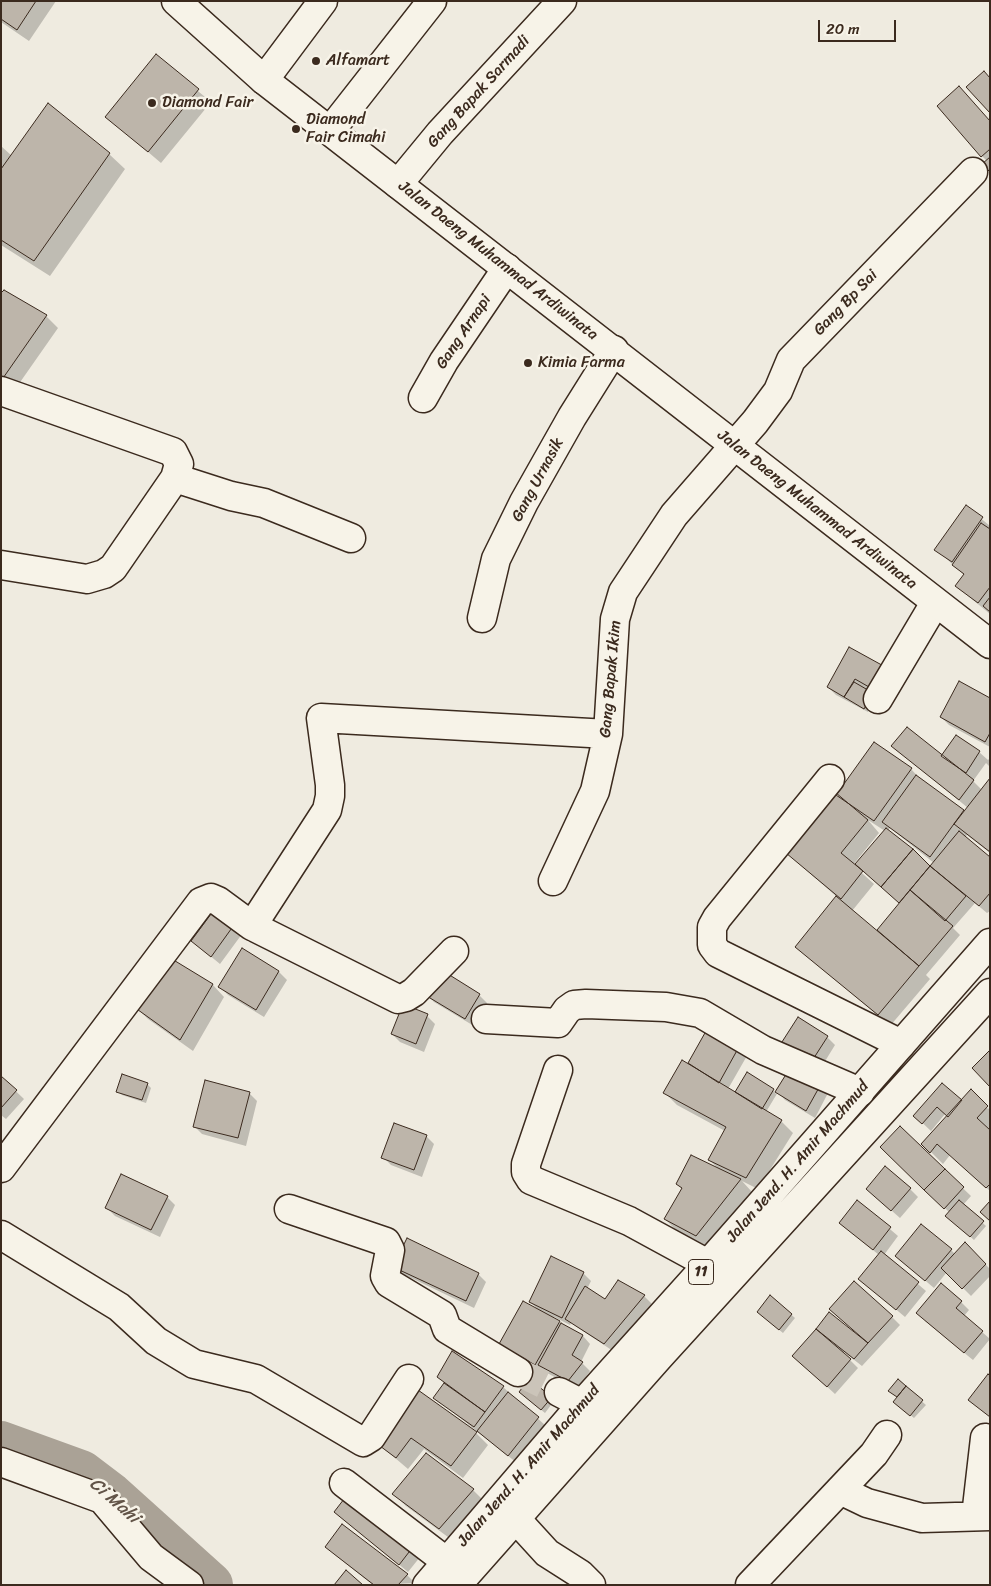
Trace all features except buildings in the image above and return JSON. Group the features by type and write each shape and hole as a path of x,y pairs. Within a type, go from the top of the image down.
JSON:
{"main road":[{"name":"Jalan Daeng Muhammad Ardiwinata","path":"176,1 264,80 614,350 935,603 990,644"},
{"path":"264,80 323,1"},
{"path":"330,131 432,1"},
{"name":"Gang Bapak Sarmadi","path":"398,184 440,133 562,1"},
{"name":"Gang Bp Sai","path":"735,446 778,390 792,360 973,172"},
{"name":"Gang Arnapi","path":"423,398 444,361 507,268"},
{"name":"Gang Urnasik","path":"482,618 496,559 524,502 572,417 614,350"},
{"path":"1,391 173,452 179,464 175,478 113,568 104,574 87,579 1,565"},
{"name":"Gang Bapak Ikim","path":"553,881 595,791 608,734 615,619 623,592 674,515 735,446"},
{"path":"175,478 231,496 264,503 351,538"},
{"path":"878,699 935,603"},
{"path":"252,926 327,810 330,785 321,718 608,734"},
{"path":"830,779 718,918 712,927 712,945 718,952 901,1044"},
{"path":"1,1168 201,902 211,898 218,901 252,926 398,999 414,992 454,951"},
{"name":"Jalan Jend. H. Amir Machmud","path":"452,1573 570,1398 708,1264 990,943"},
{"name":"Jalan Jend. H. Amir Machmud","path":"427,1585 452,1573 515,1518 990,994"},
{"path":"486,1019 558,1023 567,1010 574,1005 586,1004 666,1007 700,1013 763,1050 860,1092"},
{"path":"558,1070 526,1164 526,1172 531,1180 628,1220 708,1264"},
{"path":"289,1209 386,1242 390,1250 385,1276 389,1283 442,1314 447,1329 518,1372"},
{"path":"1,1235 119,1307 156,1341 194,1364 256,1379 363,1442 371,1437 409,1378"},
{"path":"750,1585 874,1454 886,1435"},
{"path":"840,1490 867,1503 922,1518 983,1516 985,1438"},
{"path":"1,1462 102,1499 151,1557 189,1585"},
{"path":"344,1483 452,1573"},
{"path":"515,1518 547,1553 580,1574 591,1585"}],"waterway":[{"name":"Ci Mahi","path":"1,1444 81,1473 110,1495 210,1585"}],"tunnel":[{"path":"518,1372 559,1392"}],"place":[{"name":"Alfamart","path":"316,61"},
{"name":"Diamond Fair","path":"152,103"},
{"name":"Diamond Fair Cimahi","path":"296,129"},
{"name":"Kimia Farma","path":"528,363"}]}
